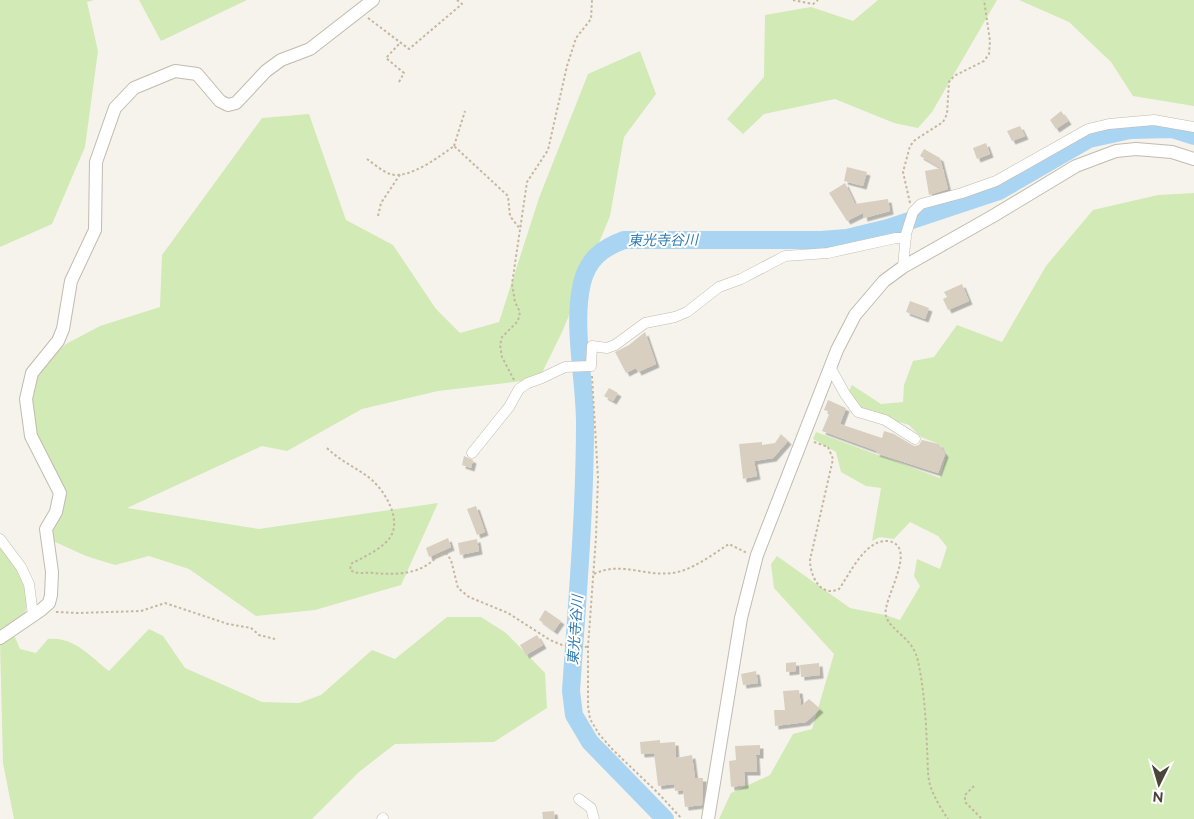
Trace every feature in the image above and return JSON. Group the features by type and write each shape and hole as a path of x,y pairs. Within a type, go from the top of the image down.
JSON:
{"street":[{"path":"0,638 49,603 51,595 52,572 46,530 56,512 60,493 31,436 26,399 32,372 58,341 63,329 72,281 95,230 96,162 109,119 115,108 134,88 175,71 197,74 220,101 228,105 236,104 266,71 281,60 310,49 373,0"},
{"path":"903,267 906,236 913,212 922,204 996,181 1088,130 1109,124 1154,120 1194,127"},
{"path":"708,819 741,618 756,558 830,367 856,315 884,281 903,267 993,216 1056,176 1097,157 1116,151 1152,150 1172,152 1194,159"},
{"path":"472,453 509,407 519,389 528,383 565,367 591,366 592,346 607,348 616,345 645,323 675,317 687,312 719,287 741,279 785,256 828,254 906,236"},
{"path":"830,367 845,394 858,412 886,420 915,439"},
{"path":"0,539 21,567 29,584 37,612"},
{"path":"579,799 591,808 594,819"}],"path":[{"path":"359,11 409,50 462,4 457,0"},
{"path":"519,389 502,357 500,345 502,337 518,320 520,312 515,302 512,284 527,182 548,150 566,66 576,38 590,19 592,0"},
{"path":"793,0 813,4 818,0"},
{"path":"913,212 906,191 903,172 910,146 915,140 943,122 947,114 949,82 954,76 984,61 989,54 990,41 984,0"},
{"path":"399,82 404,73 386,58 400,43"},
{"path":"367,159 390,174 418,169 454,146 465,111"},
{"path":"454,146 508,196 510,216 520,229"},
{"path":"378,216 381,203 401,173"},
{"path":"591,366 598,478 588,647 588,706 590,719 599,734 682,819"},
{"path":"802,440 828,448 833,459 810,560 811,576 815,582 824,589 836,591 870,545 880,541 890,542 896,547 900,556 900,564 885,615 889,622 910,641 918,659 924,700 930,785 948,819"},
{"path":"326,448 338,460 369,477 388,500 392,512 392,534 388,540 380,547 351,564 350,570 360,573 371,572 396,575 411,572 434,560 438,555 447,554 451,560 458,588 469,597 508,613 550,640 562,645 588,647"},
{"path":"593,574 606,568 615,567 657,573 678,572 695,566 729,544 756,558"},
{"path":"37,612 141,611 165,603 228,624 251,628 259,635 275,639"},
{"path":"974,786 965,795 965,802 982,819"}],"green space":[{"path":"0,0 94,0 87,2 98,51 85,147 52,224 0,247"},
{"path":"139,0 247,0 161,41"},
{"path":"878,0 997,0 932,112 918,128 894,123 835,99 764,114 743,134 727,119 764,77 765,15 811,7 853,21"},
{"path":"1019,0 1194,0 1194,106 1133,96 1111,62 1069,22"},
{"path":"640,51 656,94 624,137 610,216 563,330 539,379 438,391 362,409 287,451 262,446 127,508 259,529 438,503 401,585 315,610 256,616 189,569 149,556 115,565 86,556 42,536 63,495 24,422 38,369 66,344 100,326 160,307 162,255 262,118 309,114 346,220 393,245 436,309 460,333 499,322 539,198 588,74"},
{"path":"1194,193 1194,819 719,819 731,793 770,775 793,734 812,729 834,654 774,588 771,564 777,556 850,608 900,620 920,586 914,576 917,559 940,569 947,547 938,536 910,522 894,539 880,537 872,541 881,488 866,486 841,472 836,452 813,439 816,432 940,478 947,453 939,444 921,437 909,425 860,410 848,393 852,385 881,404 903,402 904,385 913,361 934,357 957,325 1002,342 1046,266 1093,210 1158,195"},
{"path":"0,537 21,577 26,601 25,611 21,620 0,637"},
{"path":"447,617 481,617 506,633 545,673 547,708 494,742 395,744 359,772 312,819 14,819 3,763 0,641 12,630 20,649 36,653 48,639 57,639 81,648 109,671 149,629 163,636 185,668 262,702 299,703 321,695 372,650 395,659"}],"building":[{"path":"1061,111 1068,121 1056,129 1050,120"},
{"path":"1020,126 1025,136 1012,141 1007,131"},
{"path":"986,143 990,154 977,159 973,148"},
{"path":"924,149 940,158 948,189 929,195 925,171 941,168 920,156"},
{"path":"847,167 867,172 863,186 844,181"},
{"path":"845,183 855,204 888,199 890,211 864,218 863,213 847,221 829,193"},
{"path":"962,284 969,301 948,310 943,299 947,297 944,292"},
{"path":"910,301 929,308 925,319 906,312"},
{"path":"645,332 656,364 638,372 636,368 626,373 615,352 629,345"},
{"path":"609,388 618,393 613,401 604,396"},
{"path":"828,400 846,408 840,424 882,438 884,431 894,434 914,446 919,445 922,440 939,444 945,454 938,473 876,453 877,451 822,431 830,412 824,410"},
{"path":"781,434 788,441 773,458 754,461 757,476 743,479 739,444 762,442 762,445 775,443"},
{"path":"464,456 473,460 471,468 462,465"},
{"path":"476,506 485,532 477,535 467,509"},
{"path":"448,538 451,547 429,557 426,548"},
{"path":"477,539 479,551 460,555 458,543"},
{"path":"545,610 561,621 554,631 539,620"},
{"path":"537,635 543,645 526,655 520,645"},
{"path":"796,662 796,671 786,672 786,663"},
{"path":"819,663 820,675 801,677 800,665"},
{"path":"756,671 758,683 743,685 741,674"},
{"path":"799,690 801,706 809,699 820,709 806,722 775,726 774,710 785,710 783,691"},
{"path":"660,740 660,743 675,742 676,758 692,755 695,778 703,778 702,805 685,807 683,790 675,791 674,784 658,786 654,753 641,754 640,742"},
{"path":"760,745 760,755 756,755 757,772 744,772 745,785 731,787 729,761 736,760 735,746"},
{"path":"554,811 555,819 543,819 542,812"}],"waterway":[{"name":"東光寺谷川","path":"665,819 590,742 574,715 571,691 585,456 585,423 578,317 582,283 592,261 609,247 624,240 821,240 847,238 888,228 999,191 1089,139 1130,130 1172,129 1194,136"}]}
